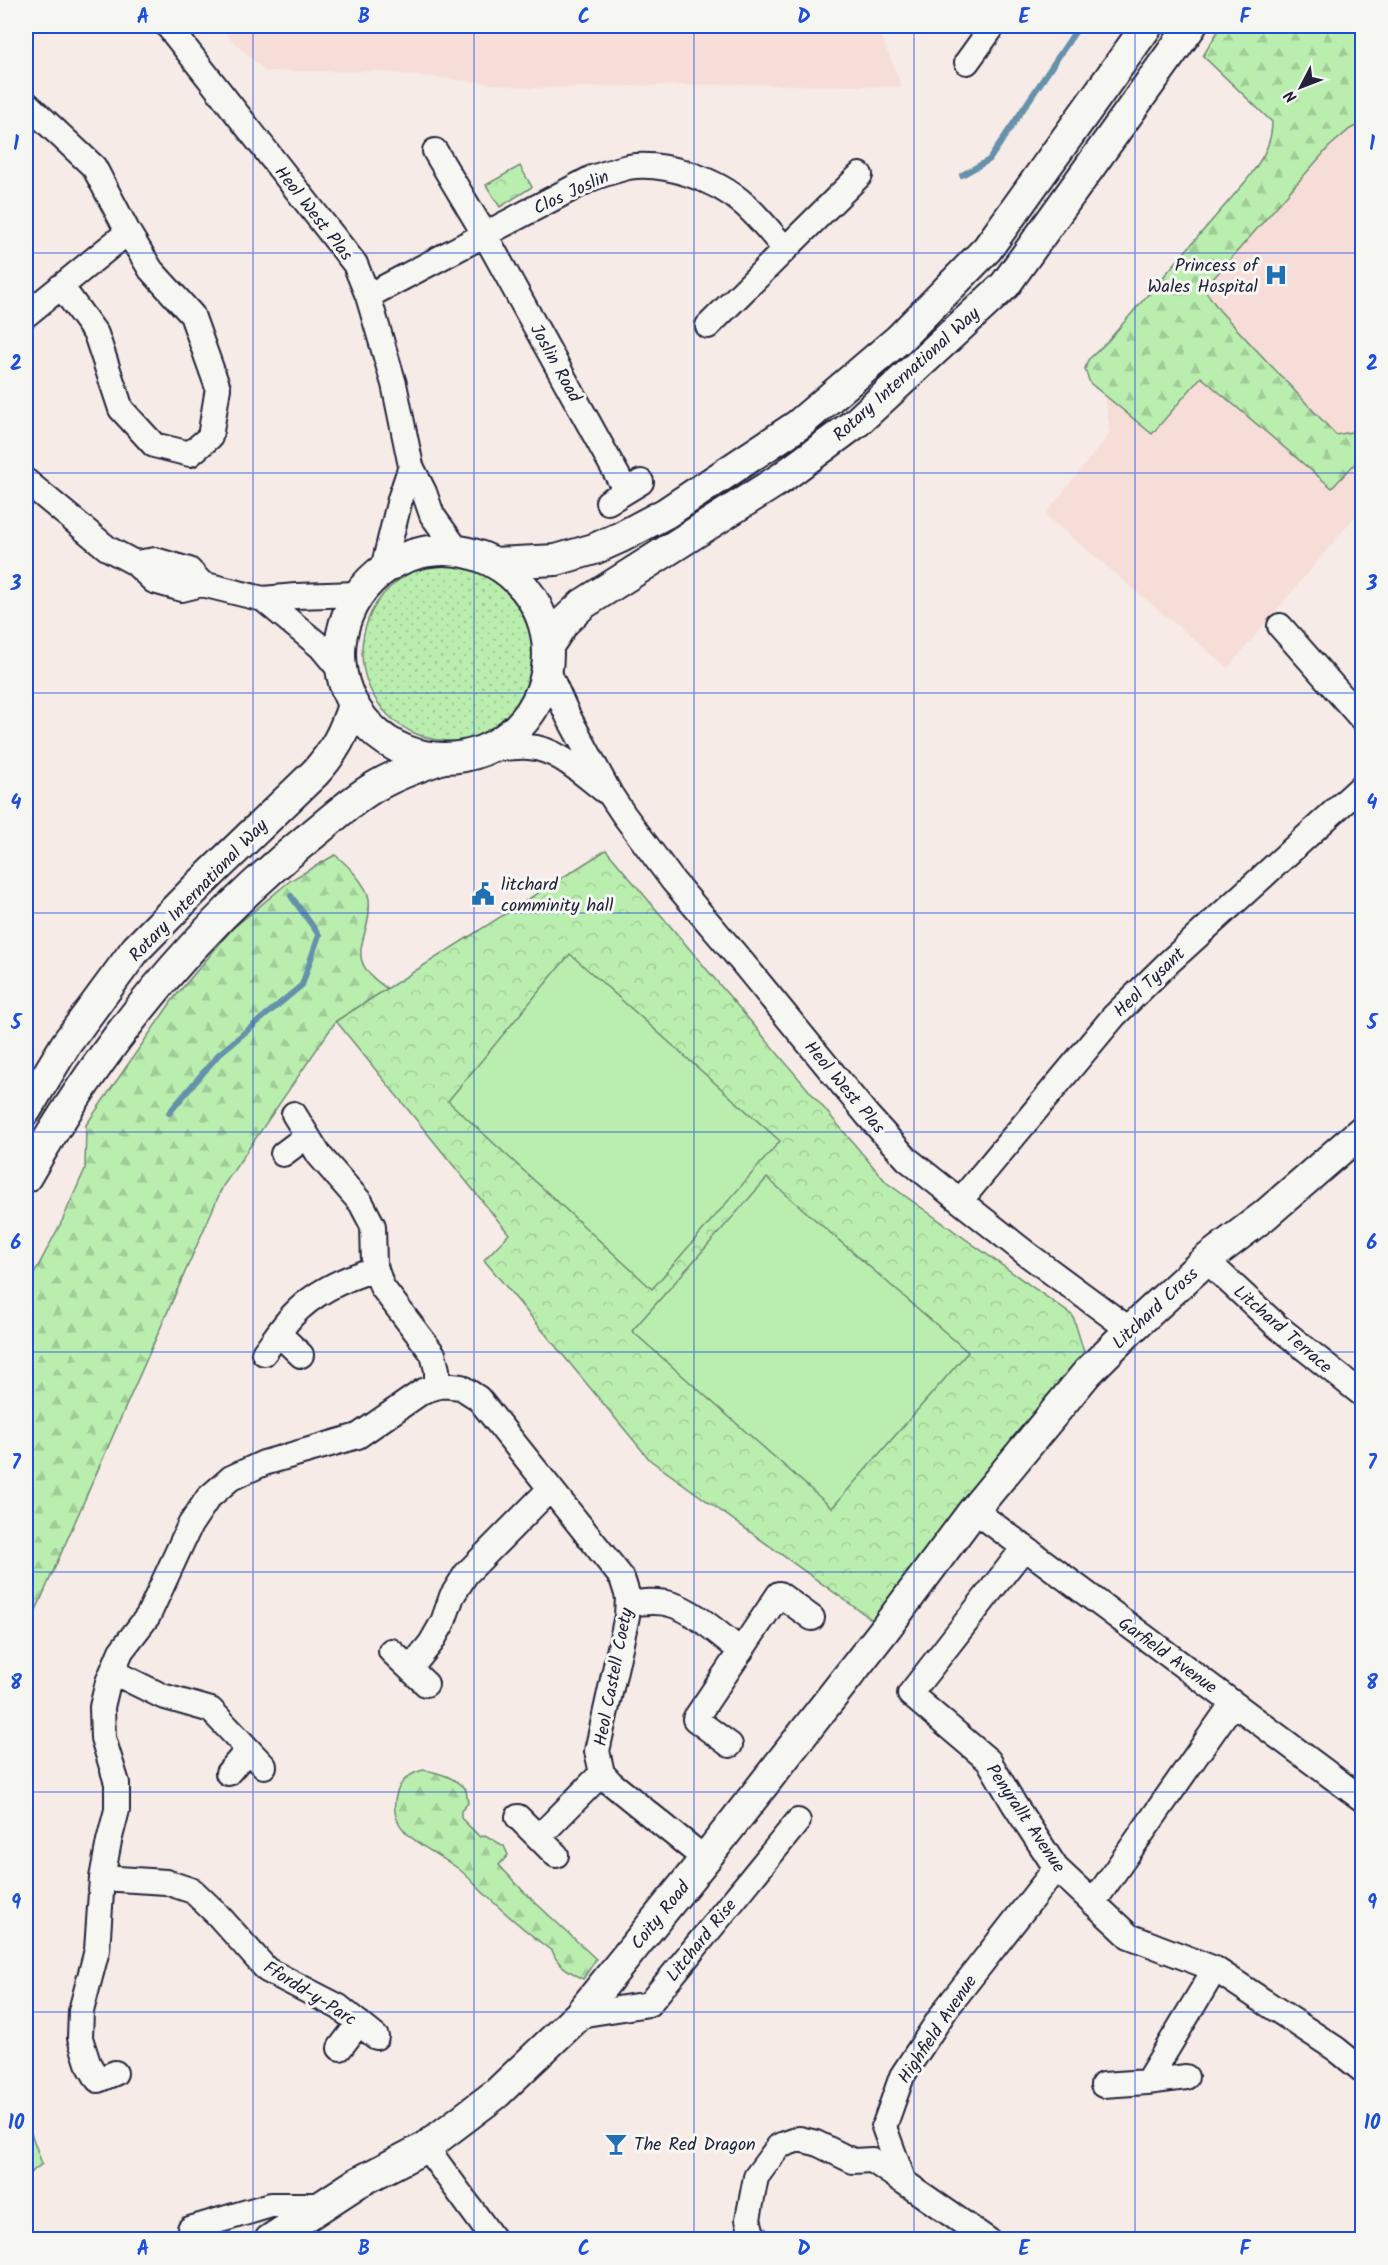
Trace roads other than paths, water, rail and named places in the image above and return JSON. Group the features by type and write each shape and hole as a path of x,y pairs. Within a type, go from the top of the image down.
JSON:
{"main road":[{"name":"Rotary International Way","path":"494,563 556,560 594,549 621,537 666,513 798,425 899,339 987,249 1147,26"},
{"name":"Rotary International Way","path":"547,658 564,622 583,604 780,479 857,422 1005,285 1191,26"},
{"path":"431,550 458,551 477,555 494,563 515,578 532,597 543,621 547,658 536,703 515,731 485,750 465,756 443,758 422,756 401,749 382,738 366,723 353,705 341,671 342,631 348,612 358,594 383,569 406,557 431,550"},
{"name":"Rotary International Way","path":"26,1110 66,1044 136,949 315,773 336,746 353,705"},
{"name":"Rotary International Way","path":"26,1177 59,1119 109,1046 158,984 216,920 273,867 374,787 404,772 443,758"},
{"name":"Litchard Cross","path":"974,1510 1069,1394 1130,1330 1206,1260 1264,1216 1362,1131"},
{"name":"Coity Road","path":"270,2240 357,2183 426,2146 496,2094 579,2015 878,1638 974,1510"}],"street":[{"name":"Heol West Plas","path":"168,26 355,264 368,296 394,384 411,465 432,515 458,551"},
{"path":"967,62 993,26"},
{"path":"26,103 94,167 151,270 192,315 218,388 210,437 190,454 154,445 121,409 96,334 60,286"},
{"name":"Joslin Road","path":"435,151 485,235 625,492"},
{"name":"Clos Joslin","path":"485,235 592,178 629,167 664,168 692,174 719,187 744,204 785,249"},
{"path":"708,326 860,175"},
{"path":"26,315 128,232"},
{"path":"368,296 485,235"},
{"name":"Heol West Plas","path":"383,569 411,465"},
{"path":"26,481 107,548 135,563 155,560 189,570 202,584 263,599 358,594"},
{"path":"263,599 321,647 341,671"},
{"path":"1280,626 1362,718"},
{"name":"Heol West Plas","path":"547,658 568,716 610,794 673,881 861,1108 907,1159 1027,1254 1130,1330"},
{"name":"Heol West Plas","path":"485,750 530,747 543,750 560,758 610,794"},
{"name":"Heol Tysant","path":"960,1201 1114,1017 1168,963 1362,786"},
{"path":"101,2083 88,2063 80,2038 81,2011 97,1950 102,1878 117,1810 117,1783 103,1738 102,1707 121,1651 148,1616 190,1525 208,1498 231,1478 264,1462 357,1436 423,1391 437,1386 437,1370 433,1354 382,1287 376,1269 373,1226 361,1203 319,1155 294,1114"},
{"path":"283,1154 307,1136"},
{"name":"Litchard Terrace","path":"1206,1260 1278,1327 1362,1394"},
{"path":"264,1353 292,1316 315,1296 352,1276 376,1269"},
{"path":"279,1334 301,1355"},
{"name":"Heol Castell Coety","path":"437,1386 442,1384 461,1387 478,1398 622,1578 628,1597 627,1616 597,1751 602,1773 611,1784 705,1858"},
{"path":"391,1651 418,1676 431,1643 443,1622 452,1596 466,1574 550,1489"},
{"name":"Garfield Avenue","path":"974,1510 1362,1799"},
{"name":"Penyrallt Avenue","path":"1024,1548 910,1694 989,1761 1056,1868 1130,1936 1215,1969 1336,2049 1362,2070"},
{"path":"730,1745 695,1719 779,1594 812,1618"},
{"path":"628,1604 646,1602 671,1604 694,1616 741,1651"},
{"path":"113,1672 162,1695 211,1710 256,1758 228,1773"},
{"path":"1093,1903 1233,1703"},
{"path":"539,1838 602,1773"},
{"path":"519,1816 556,1855"},
{"name":"Litchard Rise","path":"579,2015 649,2004 798,1821"},
{"name":"Highfield Avenue","path":"904,2182 884,2127 902,2076 946,2009 1056,1868"},
{"name":"Ffordd-y-Parc","path":"102,1878 166,1882 193,1891 267,1970 339,2007 368,2030 340,2048"},
{"path":"1147,2082 1215,1969"},
{"path":"1103,2085 1186,2078"},
{"path":"758,2240 752,2234 748,2219 756,2177 779,2145 799,2139 816,2143 853,2161 872,2160 988,2240"},
{"path":"426,2146 494,2240"},
{"path":"190,2229 271,2205 324,2205"}],"waterway":[{"path":"962,175 989,160 1079,26"},
{"path":"169,1113 219,1054 302,985 319,935 291,896"}],"place":[{"name":"Princess of Wales Hospital","path":"1276,275"},
{"name":"litchard comminity hall","path":"483,894"},
{"name":"The Red Dragon","path":"616,2144"}]}
